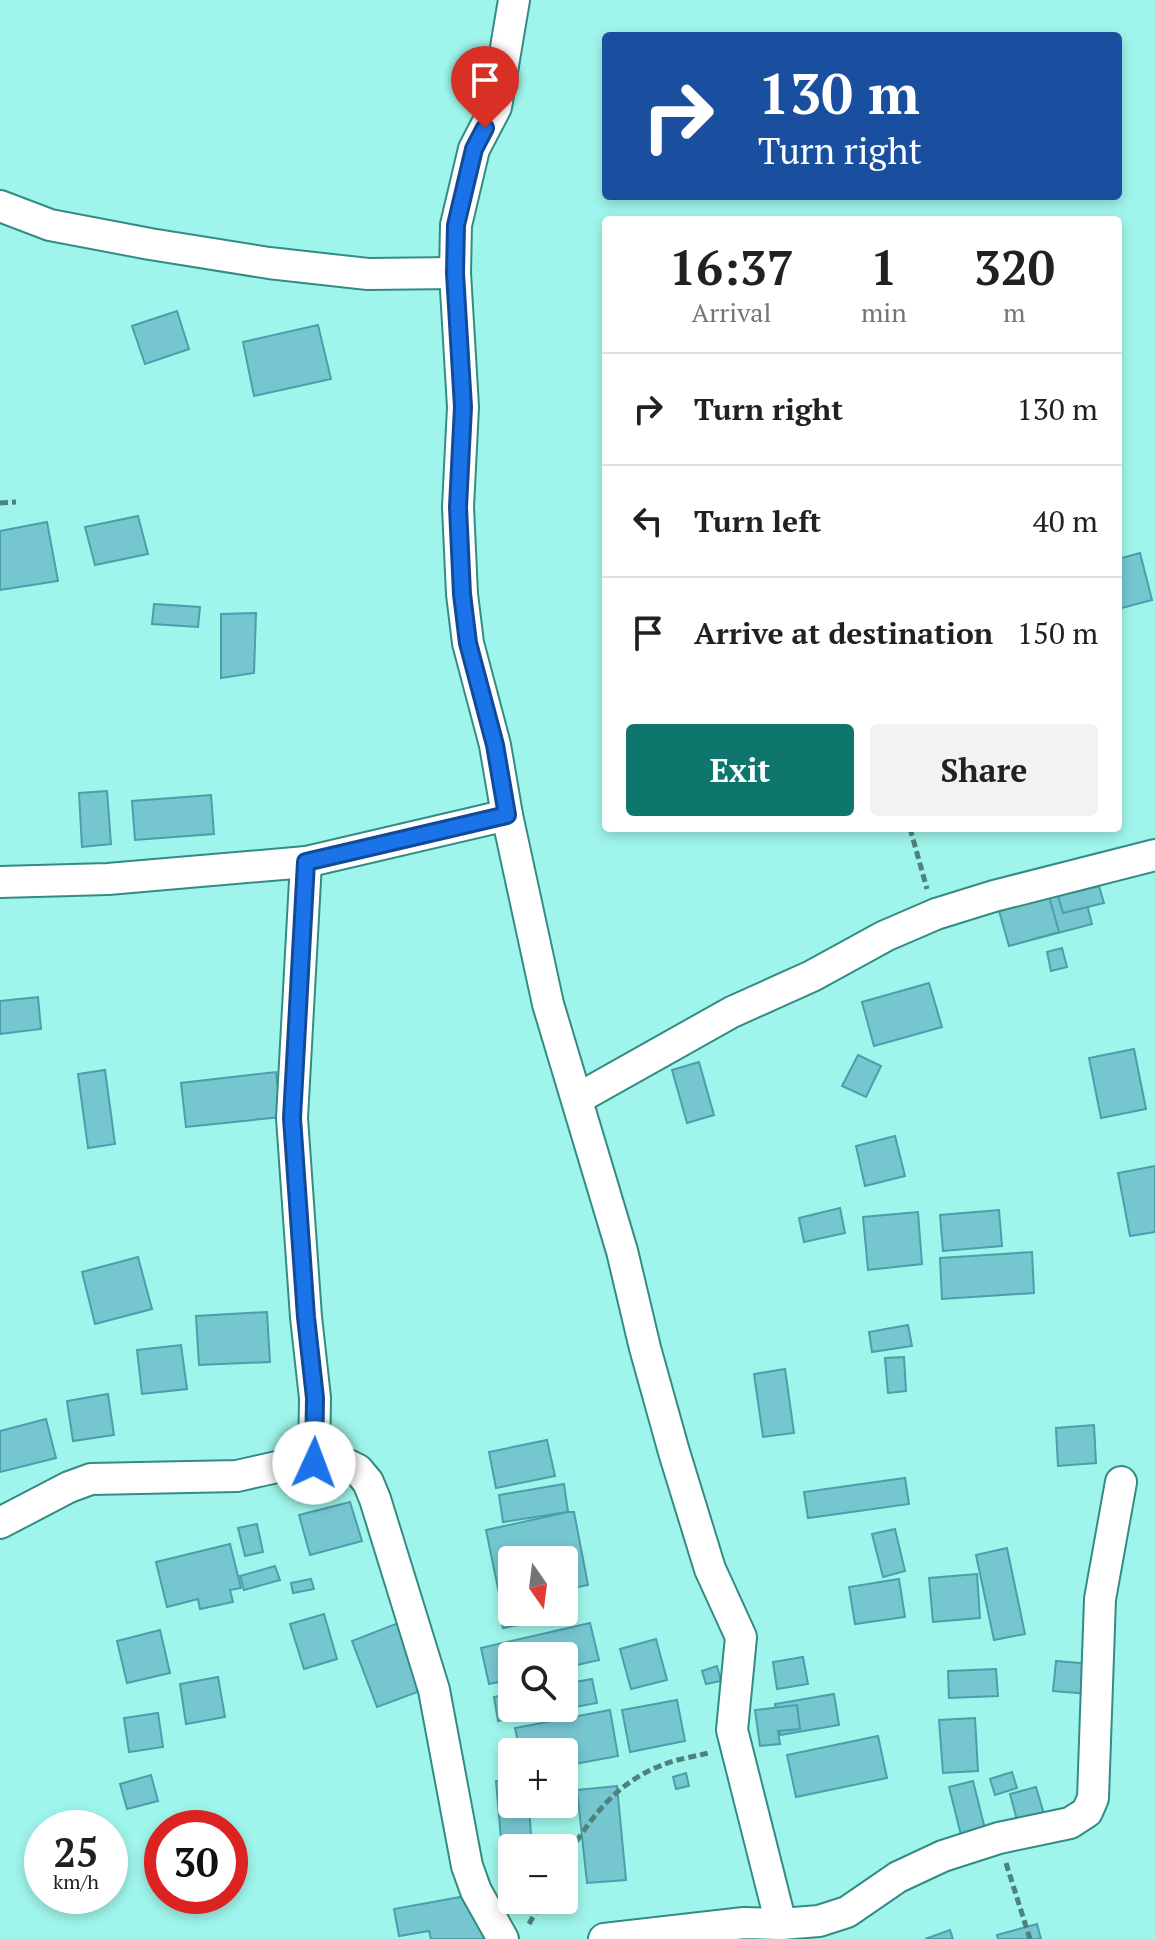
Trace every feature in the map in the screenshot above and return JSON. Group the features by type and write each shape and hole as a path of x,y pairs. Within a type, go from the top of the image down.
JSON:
{"street":[{"path":"514,0 496,107 474,149 456,225 455,273 463,407 458,507 468,643 495,745 548,1004 622,1251 674,1452 710,1569 741,1637 732,1730 781,1924"},
{"path":"0,206 50,225 269,263 368,274 455,273"},
{"path":"0,882 108,879 306,862 507,815"},
{"path":"577,1099 732,1012 936,914 1155,855"},
{"path":"306,862 292,1118 315,1398 314,1463"},
{"path":"0,1523 91,1479 237,1476 314,1463 342,1462 358,1470 368,1482 375,1499 434,1690 467,1866 476,1891 503,1939"},
{"path":"604,1939 744,1923 819,1921 847,1912 898,1877 943,1856 999,1838 1070,1823 1087,1812 1093,1798 1100,1599 1121,1482"}],"path":[{"path":"0,503 16,502"},
{"path":"911,832 936,914"},
{"path":"578,1836 609,1797 659,1766 736,1745"},
{"path":"999,1838 1030,1939"}],"building":[{"path":"177,311 189,349 145,364 132,326"},
{"path":"318,325 331,379 254,396 243,342"},
{"path":"138,516 148,554 95,565 85,527"},
{"path":"47,522 58,581 0,590 0,531"},
{"path":"1140,553 1152,600 1122,608 1122,558"},
{"path":"154,604 200,607 198,627 152,624"},
{"path":"256,613 254,673 221,678 221,614"},
{"path":"107,791 111,844 82,847 79,793"},
{"path":"211,795 214,834 135,840 132,801"},
{"path":"1082,885 1092,924 1012,945 1001,906"},
{"path":"1099,886 1104,903 1063,913 1058,896"},
{"path":"1047,889 1059,932 1009,946 997,904"},
{"path":"1062,948 1067,967 1051,971 1047,952"},
{"path":"929,983 942,1027 874,1046 862,1002"},
{"path":"38,997 41,1029 0,1034 0,1001"},
{"path":"1134,1049 1146,1109 1101,1118 1089,1058"},
{"path":"858,1055 881,1066 866,1097 842,1086"},
{"path":"699,1062 714,1115 687,1123 672,1070"},
{"path":"105,1070 115,1144 88,1148 78,1074"},
{"path":"276,1072 281,1117 186,1127 181,1083"},
{"path":"895,1136 905,1176 865,1186 856,1146"},
{"path":"1155,1166 1155,1232 1130,1236 1118,1173"},
{"path":"840,1208 845,1233 804,1242 799,1218"},
{"path":"999,1210 1002,1246 943,1251 940,1215"},
{"path":"918,1212 922,1264 868,1270 863,1217"},
{"path":"1032,1252 1034,1293 942,1299 940,1258"},
{"path":"138,1257 152,1309 95,1324 82,1272"},
{"path":"267,1312 270,1362 199,1365 196,1316"},
{"path":"908,1325 912,1346 872,1352 869,1332"},
{"path":"181,1345 187,1389 142,1394 137,1350"},
{"path":"904,1357 906,1391 888,1393 885,1358"},
{"path":"785,1369 794,1433 763,1437 754,1374"},
{"path":"108,1394 114,1435 73,1441 67,1401"},
{"path":"46,1419 56,1458 0,1472 0,1431"},
{"path":"1094,1425 1096,1463 1058,1466 1056,1428"},
{"path":"547,1440 555,1476 496,1488 489,1452"},
{"path":"905,1478 909,1504 808,1518 804,1492"},
{"path":"564,1484 568,1512 503,1522 499,1495"},
{"path":"350,1502 362,1541 310,1555 299,1515"},
{"path":"574,1512 588,1585 578,1587 578,1546 498,1546 498,1588 486,1530"},
{"path":"257,1524 263,1552 245,1556 238,1528"},
{"path":"895,1529 905,1571 883,1577 872,1534"},
{"path":"230,1544 241,1588 230,1590 233,1602 200,1609 198,1599 167,1607 156,1562"},
{"path":"1007,1548 1025,1634 994,1640 976,1555"},
{"path":"275,1566 280,1580 244,1590 240,1576"},
{"path":"977,1574 980,1618 933,1622 929,1578"},
{"path":"311,1579 314,1589 293,1593 291,1583"},
{"path":"899,1579 905,1617 855,1624 849,1587"},
{"path":"324,1614 337,1659 304,1669 290,1624"},
{"path":"406,1620 431,1687 377,1707 352,1641"},
{"path":"590,1623 599,1660 578,1665 578,1642 507,1642 578,1626"},
{"path":"160,1630 170,1673 127,1683 117,1641"},
{"path":"656,1639 667,1680 631,1689 620,1649"},
{"path":"498,1644 498,1682 489,1684 481,1648"},
{"path":"803,1657 808,1684 777,1689 773,1662"},
{"path":"1056,1661 1104,1665 1101,1695 1053,1691"},
{"path":"717,1666 721,1681 706,1684 702,1671"},
{"path":"996,1669 998,1696 949,1698 948,1671"},
{"path":"218,1677 225,1717 186,1724 180,1684"},
{"path":"592,1679 597,1703 578,1706 578,1682"},
{"path":"834,1694 839,1725 780,1735 775,1704"},
{"path":"498,1696 498,1721 494,1697"},
{"path":"677,1700 685,1741 630,1752 622,1710"},
{"path":"797,1705 800,1729 778,1731 780,1744 760,1746 755,1710"},
{"path":"610,1710 618,1756 578,1763 578,1738 517,1738 515,1728 547,1722 578,1722 578,1716"},
{"path":"158,1713 163,1747 129,1752 124,1718"},
{"path":"975,1718 978,1771 943,1773 939,1720"},
{"path":"878,1736 887,1778 796,1797 787,1755"},
{"path":"1012,1772 1017,1788 995,1795 990,1779"},
{"path":"686,1773 689,1786 676,1789 673,1777"},
{"path":"151,1775 158,1801 127,1809 120,1784"},
{"path":"973,1781 985,1829 961,1835 949,1787"},
{"path":"617,1786 626,1880 587,1883 578,1790"},
{"path":"1036,1787 1044,1814 1017,1820 1010,1794"},
{"path":"499,1818 530,1818 531,1834 501,1834"},
{"path":"477,1894 487,1939 431,1939 429,1931 399,1936 394,1909"},
{"path":"1037,1924 1041,1939 998,1939 997,1935"},
{"path":"950,1930 953,1939 925,1939"}],"route":[{"path":"314,1463 315,1398 292,1118 306,862 507,815 495,745 468,643 458,507 463,407 455,273 456,225 474,149 485,128"}]}
